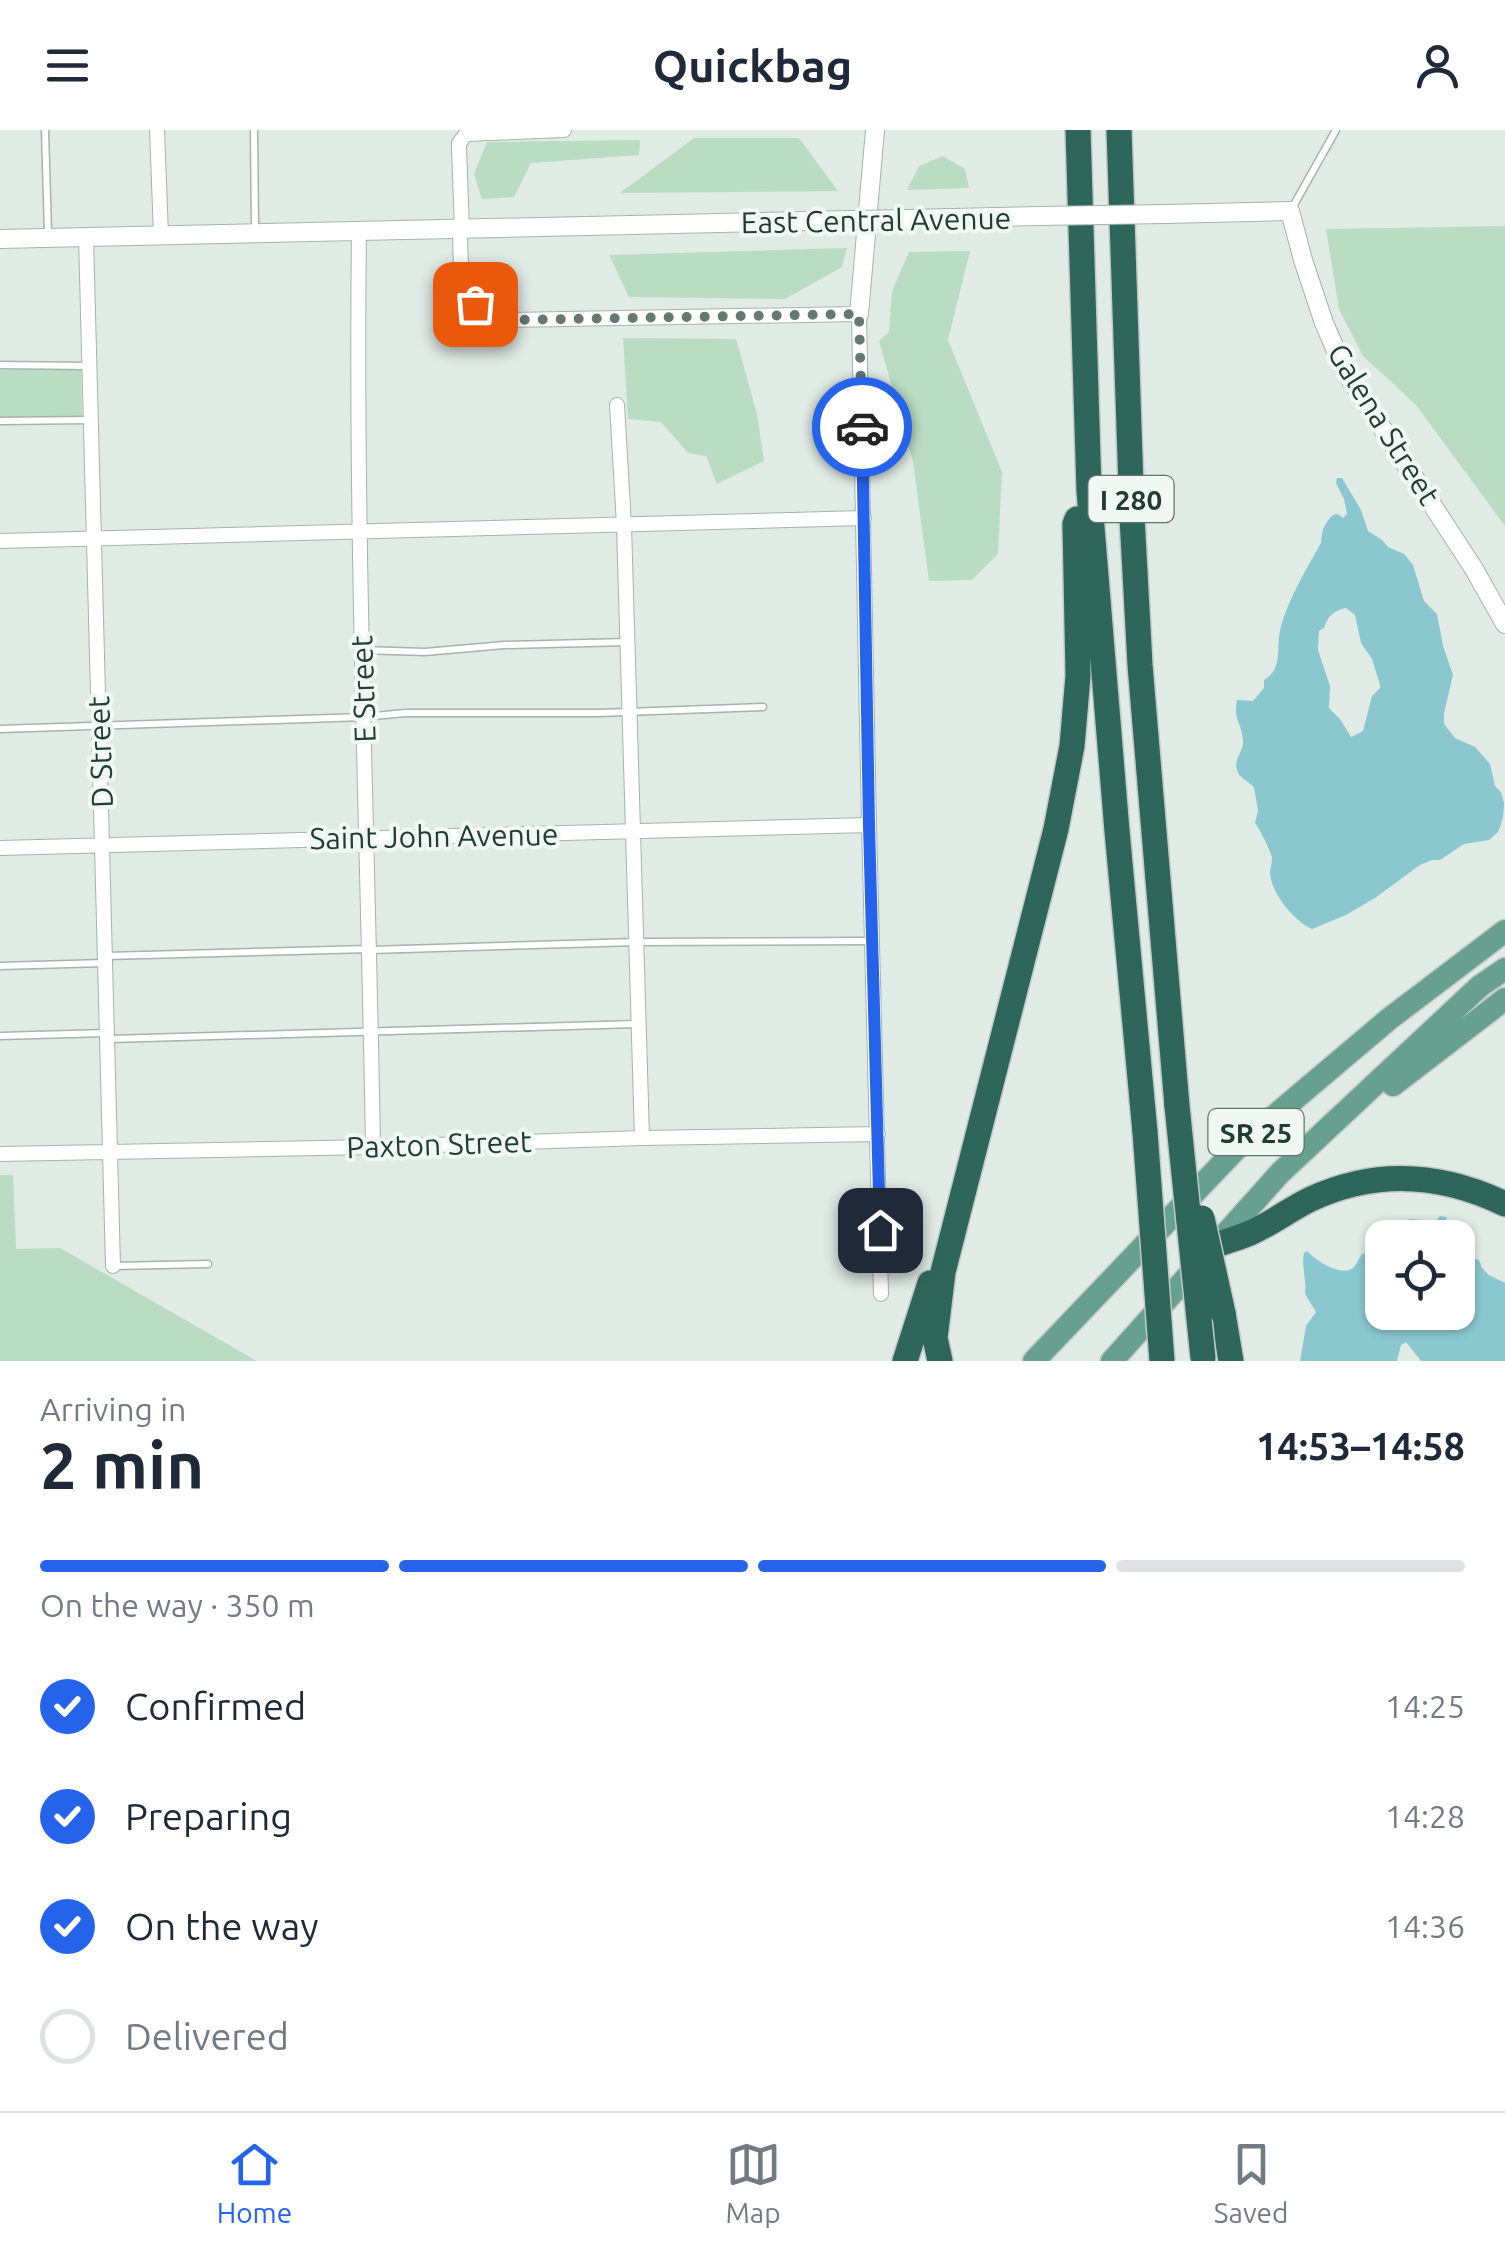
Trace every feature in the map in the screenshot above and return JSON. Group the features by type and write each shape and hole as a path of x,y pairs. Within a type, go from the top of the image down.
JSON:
{"highway":[{"name":"I 280","path":"1078,130 1089,491 1162,1361"},
{"name":"I 280","path":"1119,130 1140,665 1177,1106 1203,1359"},
{"path":"940,1361 936,1338 943,1272 1056,830 1072,746 1078,676 1075,524 1089,491"},
{"path":"1177,1106 1231,1361"},
{"path":"905,1361 969,1164"},
{"path":"1214,1246 1252,1232 1312,1198 1366,1182 1433,1179 1484,1193 1505,1204"}],"main road":[{"name":"SR 25","path":"1034,1361 1239,1146 1389,1019 1505,931"},
{"name":"SR 25","path":"1112,1361 1280,1174 1480,986 1505,968"},
{"path":"1280,1174 1505,999"}],"street":[{"path":"158,130 161,236"},
{"path":"564,130 460,135 462,278 480,309 502,320 859,314"},
{"path":"875,130 859,314 880,1294"},
{"name":"East Central Avenue","path":"0,239 1290,211"},
{"name":"Galena Street","path":"1290,211 1324,323 1345,371 1474,569 1505,624"},
{"name":"E Street","path":"359,232 358,532 374,1147"},
{"name":"D Street","path":"86,237 113,1266"},
{"path":"617,404 642,1138"},
{"path":"0,541 864,518"},
{"name":"Saint John Avenue","path":"0,848 869,825"},
{"name":"Paxton Street","path":"0,1154 878,1134"}],"lane":[{"path":"45,130 48,238"},
{"path":"254,130 255,234"},
{"path":"1290,211 1336,130"},
{"path":"0,365 89,366"},
{"path":"0,422 91,420"},
{"path":"361,650 425,652 504,645 627,642"},
{"path":"0,729 405,713 630,713 764,707"},
{"path":"0,966 105,959 636,942 872,941"},
{"path":"0,1036 638,1024"},
{"path":"113,1266 208,1264"}],"green space":[{"path":"694,138 799,138 838,191 620,193"},
{"path":"640,140 639,155 531,163 514,197 482,199 474,174 487,142"},
{"path":"943,156 965,169 969,188 907,190 919,166"},
{"path":"1505,226 1505,526 1416,405 1363,356 1339,309 1326,229"},
{"path":"847,248 842,267 785,299 629,297 609,255"},
{"path":"970,251 948,340 1002,472 998,554 972,580 929,581 913,462 879,341 889,332 892,291 909,252"},
{"path":"623,338 736,339 757,414 764,461 717,484 706,456 688,453 661,422 628,419"},
{"path":"81,369 82,416 0,417 0,370"},
{"path":"0,1175 13,1175 16,1249 60,1248 257,1361 0,1361"}],"water":[{"path":"1337,478 1342,478 1368,531 1404,554 1413,565 1424,601 1437,614 1453,675 1444,724 1455,738 1475,747 1490,764 1504,803 1498,832 1489,840 1464,844 1440,860 1420,865 1375,898 1312,929 1285,906 1272,882 1271,855 1255,823 1258,811 1254,787 1236,766 1243,740 1236,707 1237,700 1253,701 1264,688 1264,680 1276,665 1287,609 1321,543 1325,525 1333,515 1343,518 1347,514","holes":["1346,608 1355,615 1361,643 1372,659 1380,688 1372,696 1363,731 1351,737 1329,708 1330,686 1318,650 1319,631 1332,615"]},
{"path":"1307,1251 1322,1263 1341,1270 1354,1267 1365,1254 1365,1330 1475,1330 1475,1259 1479,1260 1489,1275 1505,1283 1505,1361 1421,1361 1406,1342 1401,1345 1397,1361 1300,1361 1306,1326 1316,1312 1305,1294 1304,1253"}],"way so far":[{"path":"475,304 502,320 859,314 862,427"}],"route":[{"path":"862,427 880,1230"}]}
